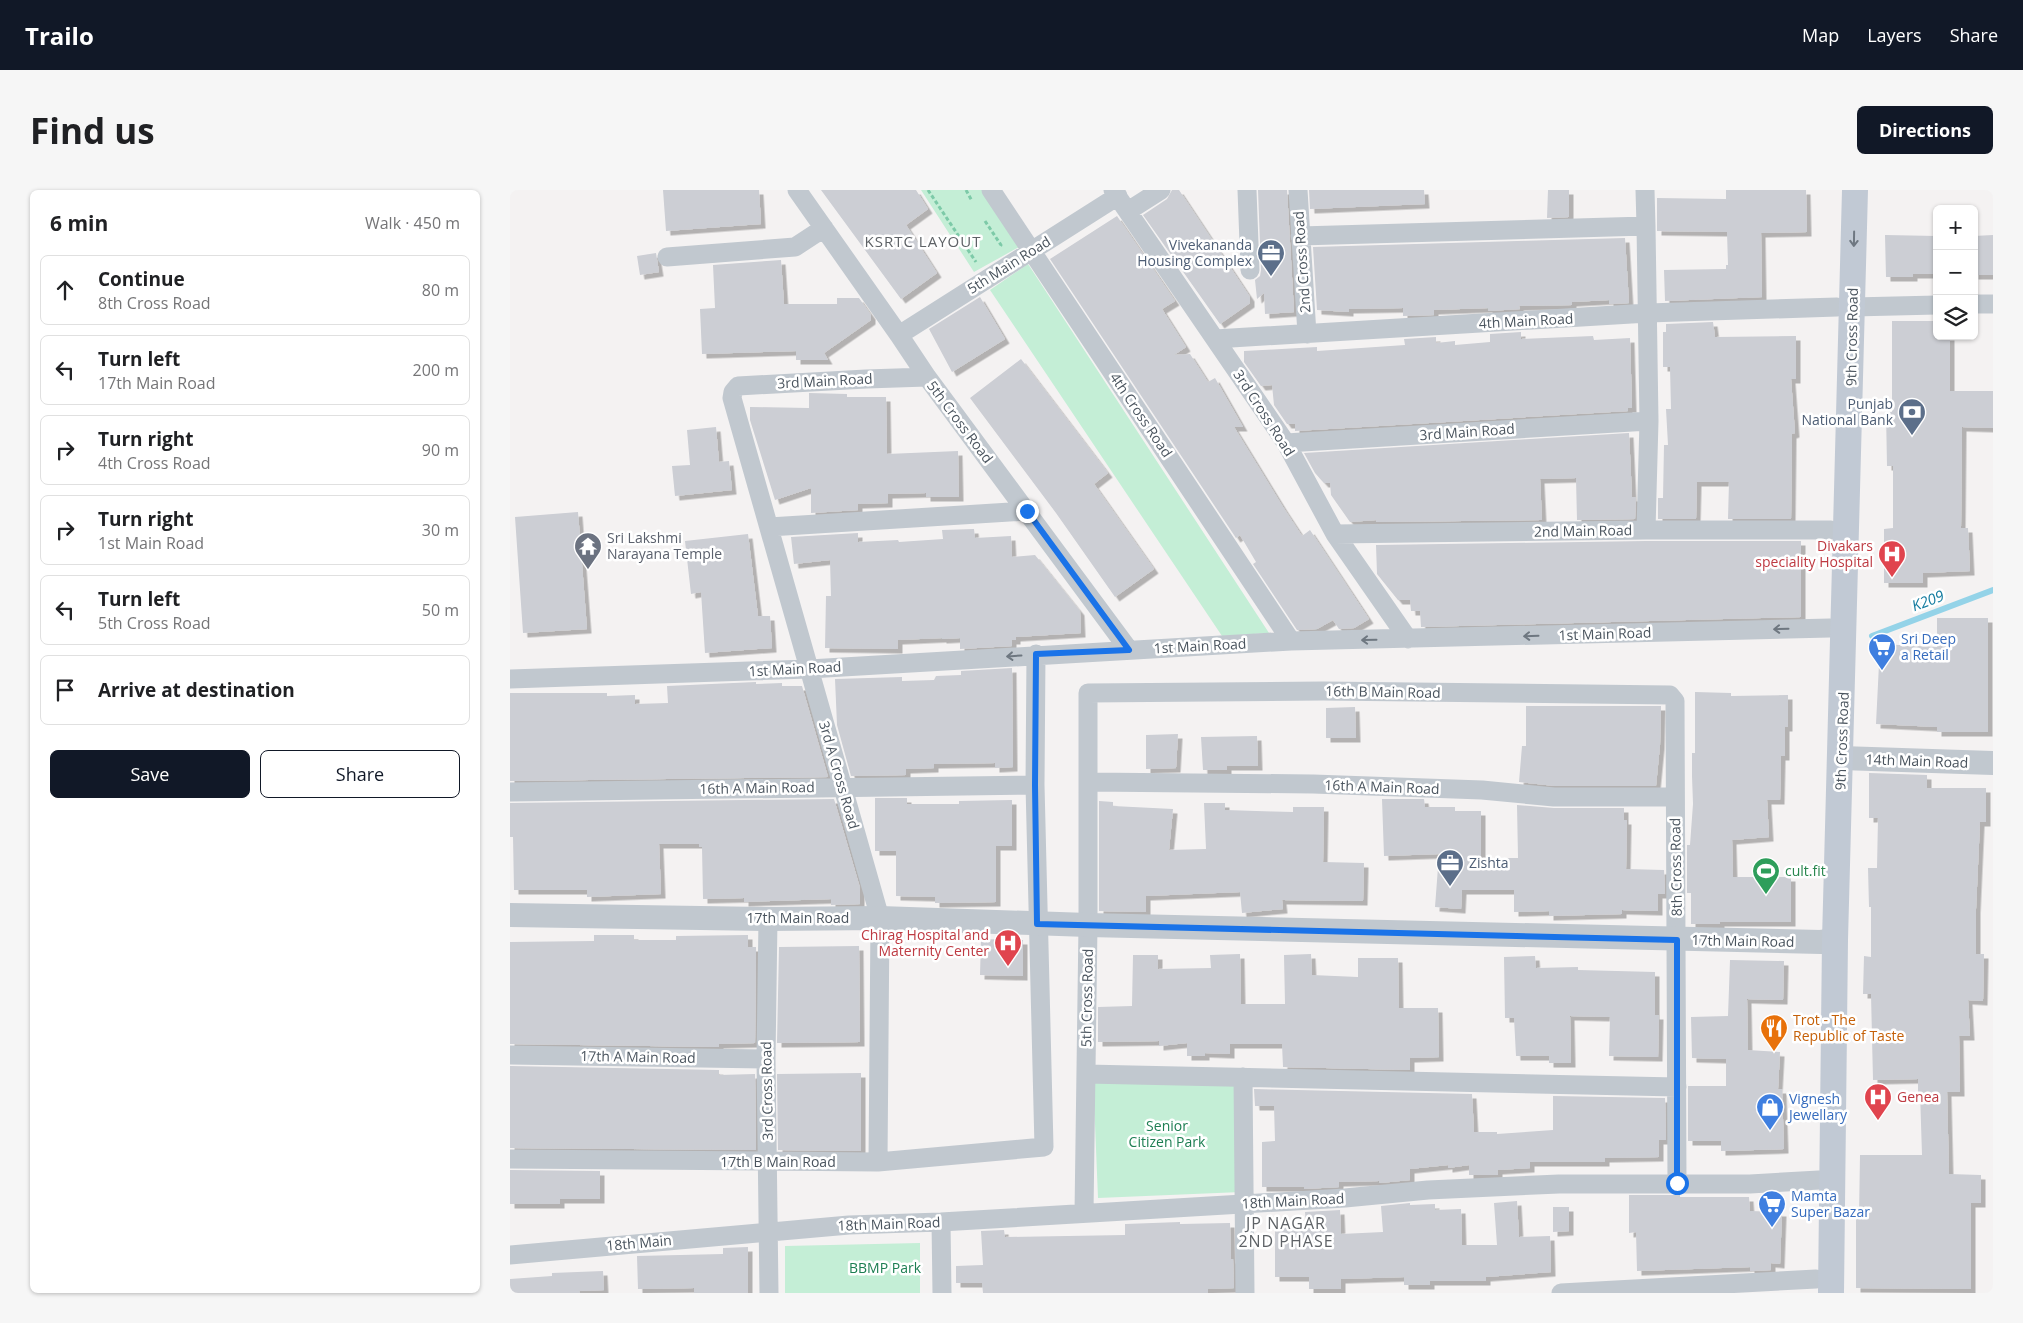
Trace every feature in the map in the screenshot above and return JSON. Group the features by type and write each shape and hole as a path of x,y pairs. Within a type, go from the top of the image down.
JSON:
{"main road":[{"name":"9th Cross Road","path":"1821,1288 1819,1180 1828,941 1841,758 1844,307 1838,190"},
{"name":"9th Cross Road","path":"1821,1288 1828,941 1831,530 1844,307 1856,190"}],"street":[{"name":"5th Cross Road","path":"797,190 899,335 926,378 1129,650"},
{"name":"4th Cross Road","path":"991,190 1292,641"},
{"name":"5th Main Road","path":"899,335 1032,251 1120,199 1161,190"},
{"path":"1247,190 1250,270"},
{"name":"2nd Cross Road","path":"1298,190 1307,334"},
{"path":"1644,190 1649,421 1646,530"},
{"name":"3rd Cross Road","path":"1120,199 1286,443 1335,534 1408,639"},
{"path":"1300,236 1646,226"},
{"path":"667,257 795,247 824,228"},
{"path":"1978,304 1993,304"},
{"name":"4th Main Road","path":"1215,339 1648,314 1933,305"},
{"name":"3rd Main Road","path":"732,398 733,392 738,386 866,378 926,378"},
{"name":"3rd A Cross Road","path":"732,398 880,918 878,1162"},
{"name":"3rd Main Road","path":"1286,443 1649,421"},
{"path":"769,527 1027,511"},
{"name":"2nd Main Road","path":"1335,534 1831,530"},
{"name":"1st Main Road","path":"510,679 809,669 1036,654 1292,641 1830,628"},
{"path":"1036,654 1037,924"},
{"name":"16th B Main Road","path":"1088,693 1322,691 1667,694 1675,701"},
{"name":"5th Cross Road","path":"1084,1213 1088,925 1088,693"},
{"name":"8th Cross Road","path":"1675,701 1677,1183"},
{"name":"14th Main Road","path":"1841,758 1993,763"},
{"name":"16th A Main Road","path":"1089,782 1313,784 1482,790 1554,797 1674,797"},
{"name":"16th A Main Road","path":"510,792 1035,785"},
{"name":"17th Main Road","path":"510,915 768,919 880,918 1037,924 1677,940 1828,941"},
{"name":"3rd Cross Road","path":"768,919 766,1059 769,1293"},
{"name":"17th B Main Road","path":"510,1159 878,1162 1044,1147 1037,924"},
{"name":"17th A Main Road","path":"510,1055 766,1059"},
{"path":"1086,1074 1677,1087"},
{"path":"1243,1077 1245,1293"},
{"name":"18th Main Road","path":"768,1231 1345,1198 1428,1190 1559,1184 1750,1184 1819,1180"},
{"path":"941,1222 942,1293"},
{"name":"18th Main","path":"510,1255 768,1231"},
{"path":"1561,1293 1821,1288"}],"path":[{"path":"928,190 976,262 982,264"},
{"path":"966,190 976,206"},
{"path":"981,214 1001,245 999,251"}],"green space":[{"path":"921,190 982,190 1019,247 974,272"},
{"path":"1028,264 1269,633 1222,636 990,290"},
{"name":"Senior Citizen Park","path":"1236,1069 1241,1192 1098,1198 1093,1075"},
{"name":"BBMP Park","path":"920,1243 920,1293 785,1293 785,1246"}],"building":[{"path":"663,190 759,190 761,224 666,231"},
{"path":"821,190 916,190 928,209 906,225 937,273 901,299"},
{"path":"1172,190 1179,190 1250,297 1250,303 1220,324 1143,215 1167,199"},
{"path":"1258,190 1287,190 1294,312 1265,314 1264,293 1257,299 1255,280 1260,276 1261,270"},
{"path":"1309,190 1424,190 1425,204 1310,209"},
{"path":"1548,190 1569,190 1569,217 1547,218"},
{"path":"1726,190 1806,190 1807,232 1761,233 1762,297 1665,301 1664,270 1726,269 1726,265 1728,265 1727,232 1657,231 1657,198 1726,199"},
{"path":"1117,216 1175,301 1162,309 1186,347 1174,355 1190,354 1208,382 1215,378 1243,427 1234,427 1283,507 1302,536 1310,530 1369,619 1354,628 1339,629 1333,620 1317,629 1297,630 1253,564 1256,562 1240,535 1236,538 1050,259"},
{"path":"1885,235 1933,236 1933,274 1913,274 1913,277 1886,277"},
{"path":"1993,235 1993,275 1978,275 1978,236"},
{"path":"1625,238 1629,303 1609,304 1609,300 1572,302 1572,305 1519,306 1520,309 1488,311 1488,308 1434,310 1434,315 1403,316 1403,308 1349,309 1349,312 1317,310 1313,247"},
{"path":"656,253 659,272 640,275 637,256"},
{"path":"781,260 784,304 837,304 837,298 859,298 871,315 871,320 824,353 828,360 796,360 796,351 702,354 700,309 715,308 713,265"},
{"path":"980,297 1005,339 952,372 929,329"},
{"path":"1892,321 1933,321 1933,340 1950,340 1950,391 1993,391 1993,428 1962,427 1961,528 1968,528 1970,571 1923,573 1923,583 1884,583 1884,529 1893,528 1893,466 1887,466 1886,412 1892,412"},
{"path":"1713,322 1715,337 1796,336 1796,379 1791,379 1795,433 1792,434 1791,519 1728,519 1729,482 1697,482 1696,519 1658,519 1658,498 1663,498 1664,445 1668,445 1666,409 1671,409 1670,367 1663,367 1663,332 1666,332 1666,324"},
{"path":"1521,332 1521,339 1593,336 1594,340 1630,338 1632,408 1628,408 1628,411 1295,431 1295,424 1287,424 1274,405 1272,385 1261,386 1244,362 1244,351 1317,347 1317,351 1405,345 1404,339 1436,337 1436,343 1455,341 1455,345 1490,342 1490,334"},
{"path":"1021,359 1108,473 1094,484 1154,569 1115,597 1056,513 970,398"},
{"path":"809,393 847,394 847,397 886,397 887,454 958,451 959,497 926,497 926,493 888,494 888,503 858,504 858,510 811,513 811,488 775,500 750,420 750,407 809,408"},
{"path":"716,427 719,462 729,461 732,490 675,496 672,466 690,465 687,430"},
{"path":"1629,433 1632,497 1636,497 1635,519 1577,520 1576,478 1540,479 1542,520 1376,522 1376,520 1350,522 1331,495 1330,483 1324,483 1315,473 1304,453"},
{"path":"578,512 587,629 523,633 515,517"},
{"path":"974,529 975,538 1011,536 1012,557 1035,555 1080,611 1081,633 1016,637 1016,640 1012,640 1012,646 960,649 960,638 942,638 898,640 898,649 825,648 826,596 831,596 830,560 794,564 791,537 858,533 858,542 898,540 899,542 943,539 942,530"},
{"path":"748,534 758,616 770,616 772,648 705,653 701,592 691,594 685,541"},
{"path":"1801,541 1801,617 1421,627 1420,611 1411,611 1410,600 1398,600 1377,574 1376,545"},
{"path":"1937,618 1988,618 1988,732 1937,732 1937,727 1876,724 1880,644 1937,647"},
{"path":"1012,668 1013,767 995,768 995,763 934,764 934,768 906,769 906,775 851,776 837,725 835,679 902,677 902,681 934,680 936,676 961,675 961,671"},
{"path":"756,682 756,684 782,683 782,686 802,686 828,777 510,781 510,693 607,693 607,696 635,695 635,704 668,703 667,686"},
{"path":"1695,692 1731,693 1731,696 1788,695 1788,727 1785,727 1785,756 1781,756 1780,800 1767,800 1769,837 1732,840 1733,877 1791,877 1791,922 1691,924 1691,893 1687,893 1687,845 1690,845 1693,804 1692,753 1695,753"},
{"path":"1526,706 1661,706 1656,786 1555,786 1519,782 1522,746 1526,746"},
{"path":"1355,707 1356,738 1326,738 1326,708"},
{"path":"1178,734 1176,768 1146,769 1146,735"},
{"path":"1257,736 1258,766 1227,766 1227,770 1203,770 1201,737"},
{"path":"1869,773 1927,775 1927,788 1986,788 1986,822 1980,822 1976,909 1976,954 1984,954 1983,1001 1968,1000 1970,1036 1959,1036 1960,1092 1947,1092 1949,1174 1981,1175 1981,1203 1971,1203 1971,1289 1856,1288 1856,1217 1859,1217 1860,1155 1922,1155 1918,1079 1873,1080 1871,994 1863,994 1864,956 1871,957 1871,907 1869,907 1868,868 1877,868 1878,818 1869,818"},
{"path":"875,798 907,798 907,804 959,804 959,801 1012,800 1012,846 996,846 996,902 935,903 935,897 896,896 896,851 875,851"},
{"path":"834,799 860,888 860,904 831,905 831,899 744,902 744,898 703,899 702,847 699,847 699,844 659,844 661,894 587,897 587,890 514,890 513,837 510,837 510,803"},
{"path":"1382,799 1424,799 1425,807 1455,807 1455,811 1481,811 1481,858 1518,858 1517,805 1554,808 1624,808 1624,820 1627,820 1626,869 1664,870 1665,894 1658,894 1658,911 1622,910 1622,914 1549,916 1549,911 1514,912 1514,890 1462,890 1461,909 1435,907 1439,854 1384,856"},
{"path":"1099,801 1113,802 1113,806 1173,809 1169,850 1206,849 1204,803 1225,803 1225,810 1293,812 1293,807 1324,807 1323,862 1364,863 1363,901 1282,900 1283,909 1242,913 1240,892 1146,896 1146,912 1099,911"},
{"path":"594,935 634,935 634,940 676,940 676,936 748,935 748,947 756,947 755,1043 719,1044 719,1047 510,1044 510,942 594,941"},
{"path":"981,939 1023,940 1023,976 980,975"},
{"path":"859,946 860,1042 777,1043 779,947"},
{"path":"1240,954 1241,1004 1285,1004 1284,955 1311,954 1312,975 1358,977 1358,958 1398,958 1399,1008 1438,1008 1439,1057 1410,1058 1410,1070 1283,1067 1282,1044 1230,1044 1230,1054 1205,1053 1205,1056 1187,1056 1187,1043 1159,1046 1159,1041 1098,1042 1098,1007 1132,1006 1133,955 1158,955 1158,969 1211,968 1210,955"},
{"path":"1535,956 1536,968 1578,967 1578,970 1655,972 1655,1015 1659,1015 1658,1057 1609,1056 1610,1017 1570,1016 1571,1063 1549,1063 1549,1056 1516,1056 1514,1018 1505,1018 1504,957"},
{"path":"1730,960 1784,961 1783,1000 1747,999 1748,1050 1780,1052 1778,1089 1782,1089 1784,1149 1721,1151 1721,1141 1688,1141 1688,1086 1726,1086 1726,1059 1692,1058 1691,1017 1728,1016"},
{"path":"510,1066 719,1070 719,1075 755,1074 756,1150 510,1148"},
{"path":"861,1073 861,1151 778,1150 777,1074"},
{"path":"1254,1089 1472,1094 1474,1132 1497,1132 1497,1134 1553,1130 1553,1096 1665,1098 1666,1140 1659,1140 1659,1157 1605,1158 1605,1162 1530,1162 1530,1168 1498,1170 1498,1175 1469,1175 1469,1165 1448,1168 1448,1165 1410,1169 1410,1180 1380,1183 1379,1181 1339,1182 1339,1187 1304,1189 1304,1187 1262,1187 1262,1142 1275,1141 1274,1106 1255,1106"},
{"path":"510,1170 600,1171 600,1199 560,1199 560,1204 510,1204"},
{"path":"1629,1195 1749,1197 1750,1211 1782,1212 1780,1264 1771,1263 1771,1270 1750,1271 1750,1267 1637,1271 1636,1232 1629,1233"},
{"path":"1517,1201 1519,1237 1550,1236 1551,1272 1486,1277 1486,1281 1430,1281 1430,1285 1404,1285 1404,1277 1341,1279 1341,1289 1309,1289 1309,1277 1275,1277 1275,1225 1306,1225 1305,1212 1340,1210 1341,1234 1383,1232 1381,1206 1410,1203 1410,1205 1435,1204 1435,1210 1461,1209 1462,1245 1497,1245 1494,1203"},
{"path":"1553,1207 1569,1207 1569,1231 1553,1232"},
{"path":"1180,1222 1180,1224 1230,1223 1234,1288 1208,1289 1208,1293 983,1293 982,1283 956,1283 956,1266 983,1265 981,1231 1004,1230 1005,1237 1125,1235 1125,1224"},
{"path":"748,1247 748,1293 694,1293 694,1288 638,1289 637,1256 723,1254 723,1248"},
{"path":"603,1271 604,1290 579,1291 580,1293 510,1293 510,1279 552,1276 552,1273"}],"waterway":[{"name":"K209","path":"1872,636 1993,590"}],"place":[{"name":"Vivekananda Housing Complex","path":"1271,277"},
{"name":"Punjab National Bank","path":"1912,436"},
{"name":"Sri Lakshmi Narayana Temple","path":"588,570"},
{"name":"Divakars speciality Hospital","path":"1892,578"},
{"name":"Sri Deep a Retail","path":"1882,671"},
{"name":"Zishta","path":"1450,887"},
{"name":"cult.fit","path":"1766,895"},
{"name":"Chirag Hospital and Maternity Center","path":"1008,967"},
{"name":"Trot - The Republic of Taste","path":"1774,1052"},
{"name":"Genea","path":"1878,1121"},
{"name":"Vignesh Jewellary","path":"1770,1131"},
{"name":"Mamta Super Bazar","path":"1772,1228"}],"district":[{"name":"KSRTC LAYOUT","path":"923,242"},
{"name":"JP NAGAR 2ND PHASE","path":"1286,1232"}],"route":[{"path":"1027,511 1129,650 1036,654 1037,924 1677,940 1677,1183"}]}
